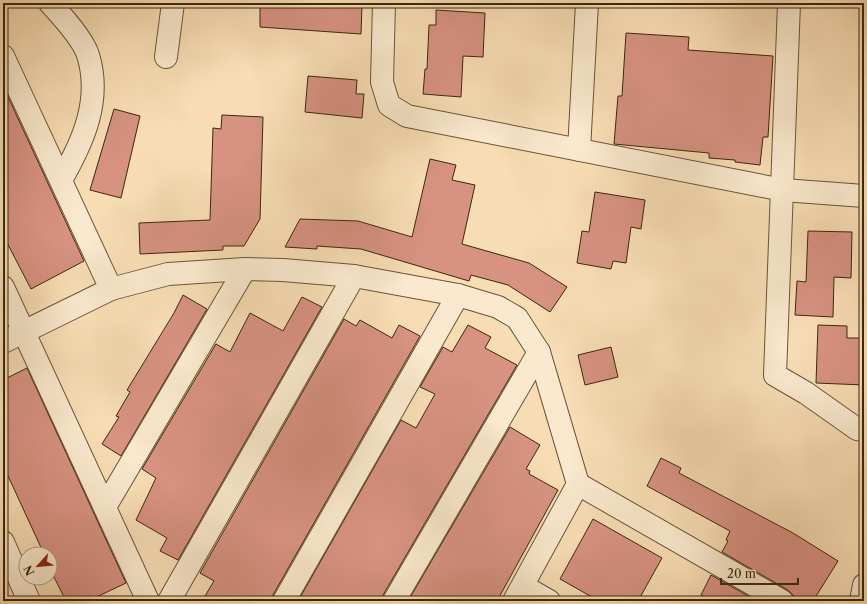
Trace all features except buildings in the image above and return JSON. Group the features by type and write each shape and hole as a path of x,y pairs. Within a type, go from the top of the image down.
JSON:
{"street":[{"path":"50,3 67,21 88,54 93,89 88,120 77,152 61,180"},
{"path":"166,57 173,3"},
{"path":"384,3 382,82 389,105 407,116 783,190 864,196"},
{"path":"579,150 587,3"},
{"path":"789,3 775,375 806,393 857,430 864,430"},
{"path":"3,56 111,288"},
{"path":"105,507 245,269"},
{"path":"3,342 111,288 168,274 245,269 354,276 458,295 498,307 517,318 539,352 578,484 782,601"},
{"path":"169,601 354,276"},
{"path":"3,287 148,601"},
{"path":"284,601 458,295"},
{"path":"394,601 539,352"},
{"path":"549,601 519,593 578,484"},
{"path":"3,542 29,601"},
{"path":"861,601 864,585"}]}
